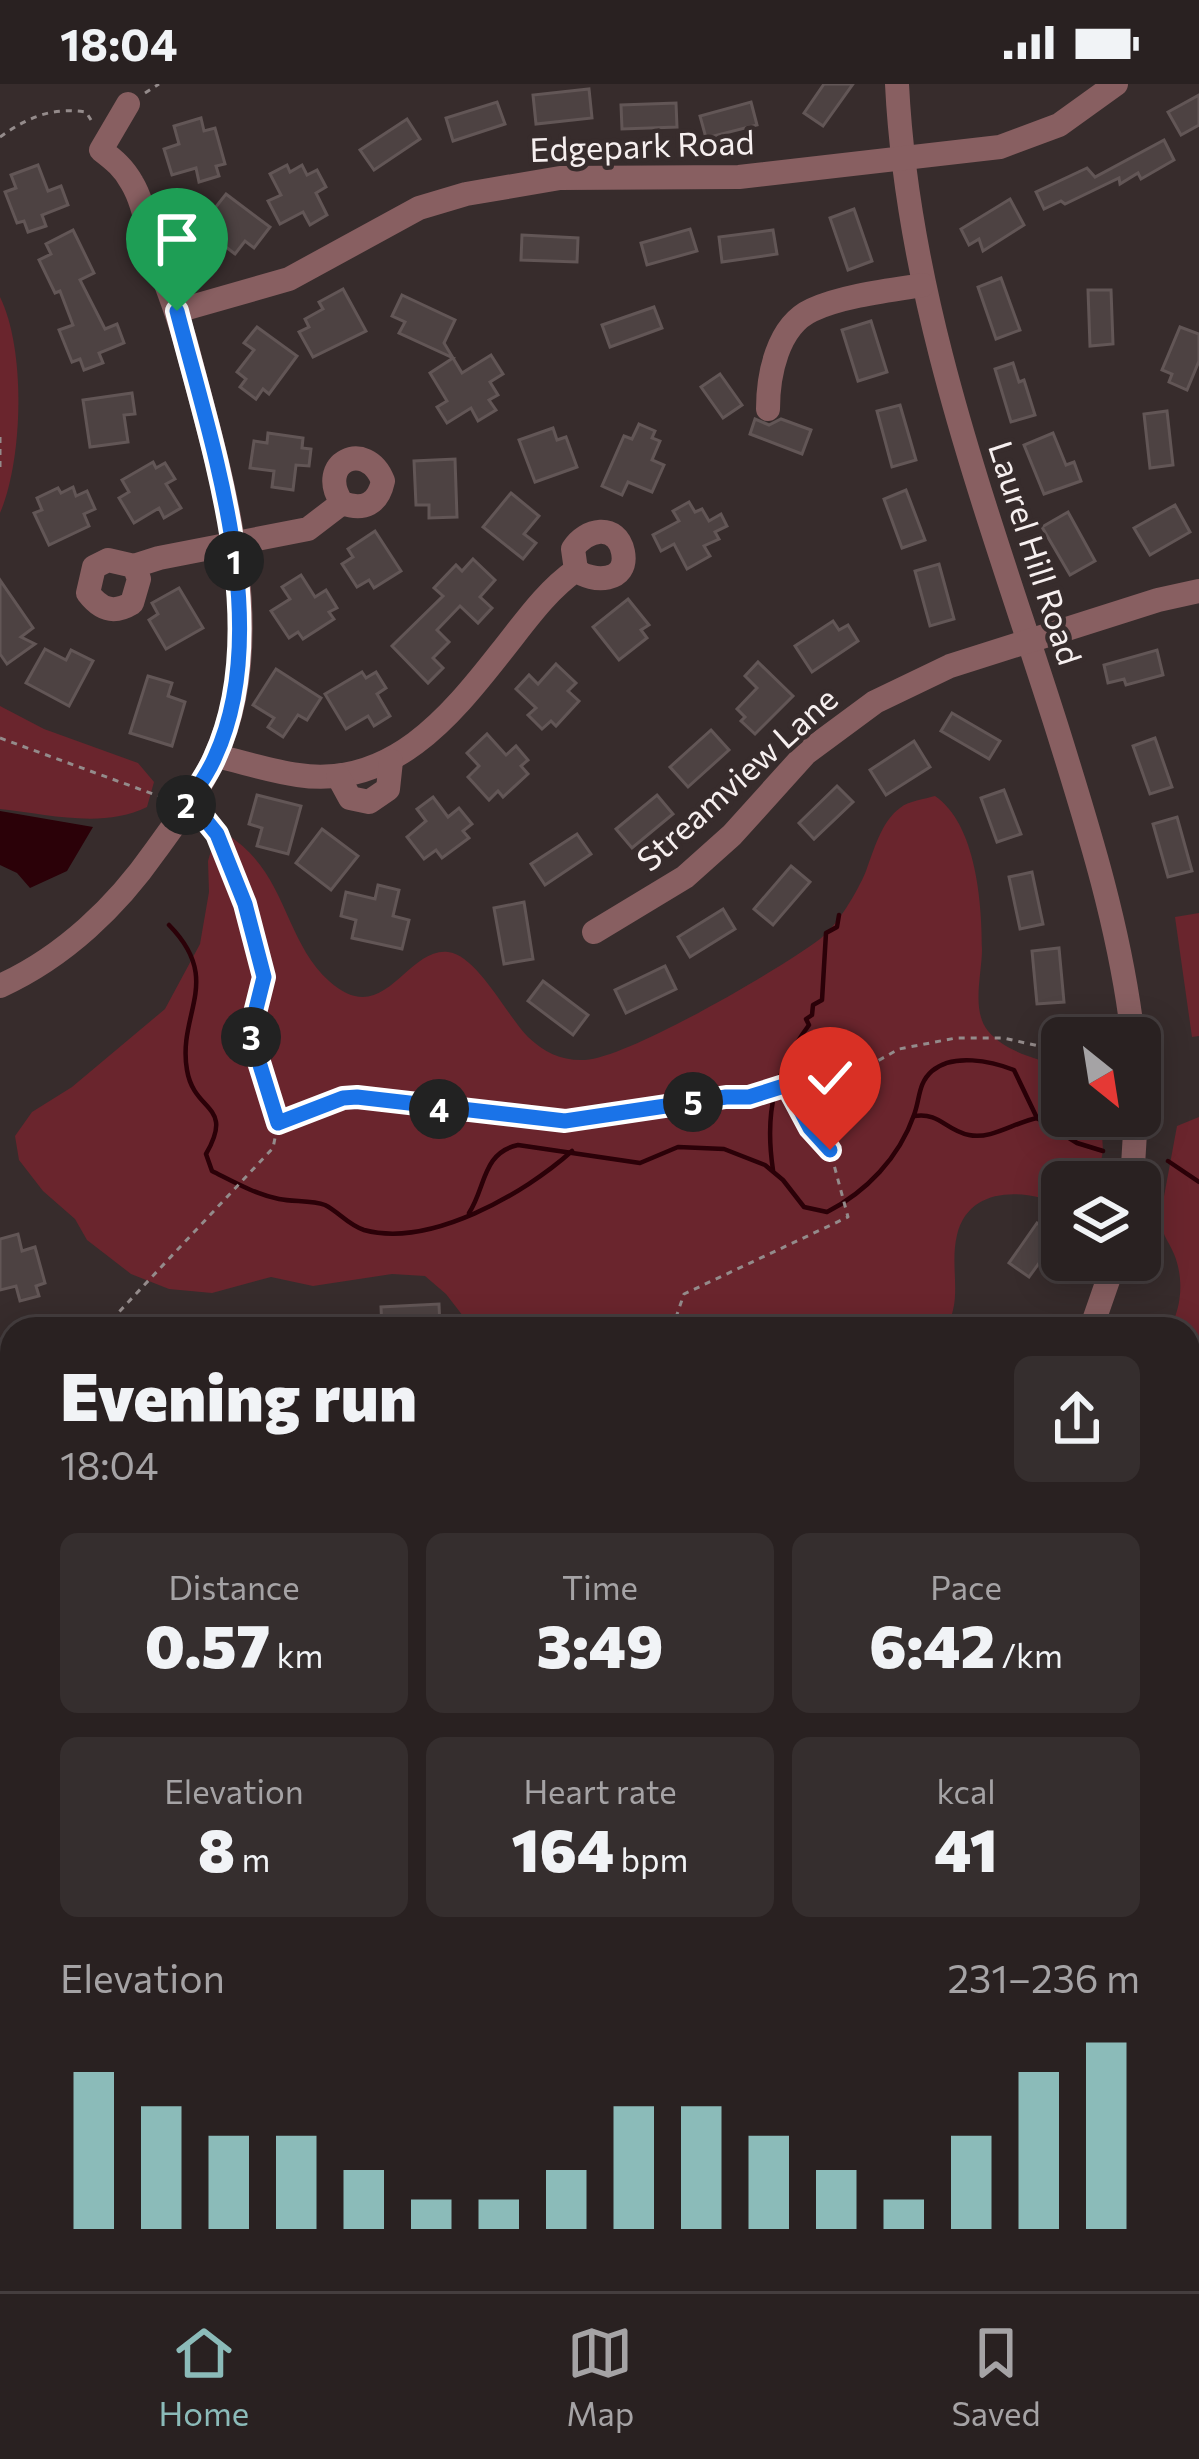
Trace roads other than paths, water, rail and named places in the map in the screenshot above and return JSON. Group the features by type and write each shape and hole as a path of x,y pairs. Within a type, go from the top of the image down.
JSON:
{"street":[{"name":"Laurel Hill Road","path":"897,84 903,159 923,285 950,399 1099,864 1129,1017"},
{"name":"Edgepark Road","path":"177,311 289,279 419,208 497,187 583,177 739,177 1000,147 1032,137 1084,110 1117,84"},
{"path":"0,986 64,947 135,880 216,756 242,639 225,494 177,311 135,186 121,165 101,150 136,99"},
{"path":"768,409 768,373 788,335 809,310 923,285"},
{"path":"134,566 308,529 342,503"},
{"path":"216,756 300,776 338,776 391,761 457,708 552,587 576,570"},
{"name":"Streamview Lane","path":"595,932 685,877 732,836 806,753 859,712 908,684 1029,640 1158,599 1199,591"},
{"path":"1095,1317 1108,1281"}],"waterway":[{"path":"773,1170 770,1128 775,1092 809,1025 806,1019 813,1005 822,1000 826,933 837,927 839,915"},
{"path":"169,925 194,963 187,1070 191,1084 215,1117 214,1138 206,1154 212,1171 270,1197 325,1205 358,1228 390,1234 418,1231 475,1213 529,1184 572,1151"},
{"path":"469,1213 491,1163 518,1145 640,1163 678,1147 724,1149 765,1165 804,1207 827,1212 868,1184 890,1159 908,1131 927,1076 941,1065 961,1060 1014,1070 1037,1118 1077,1143 1103,1151"},
{"path":"914,1116 930,1117 977,1136 1037,1118"},
{"path":"1168,1161 1199,1182"}]}
